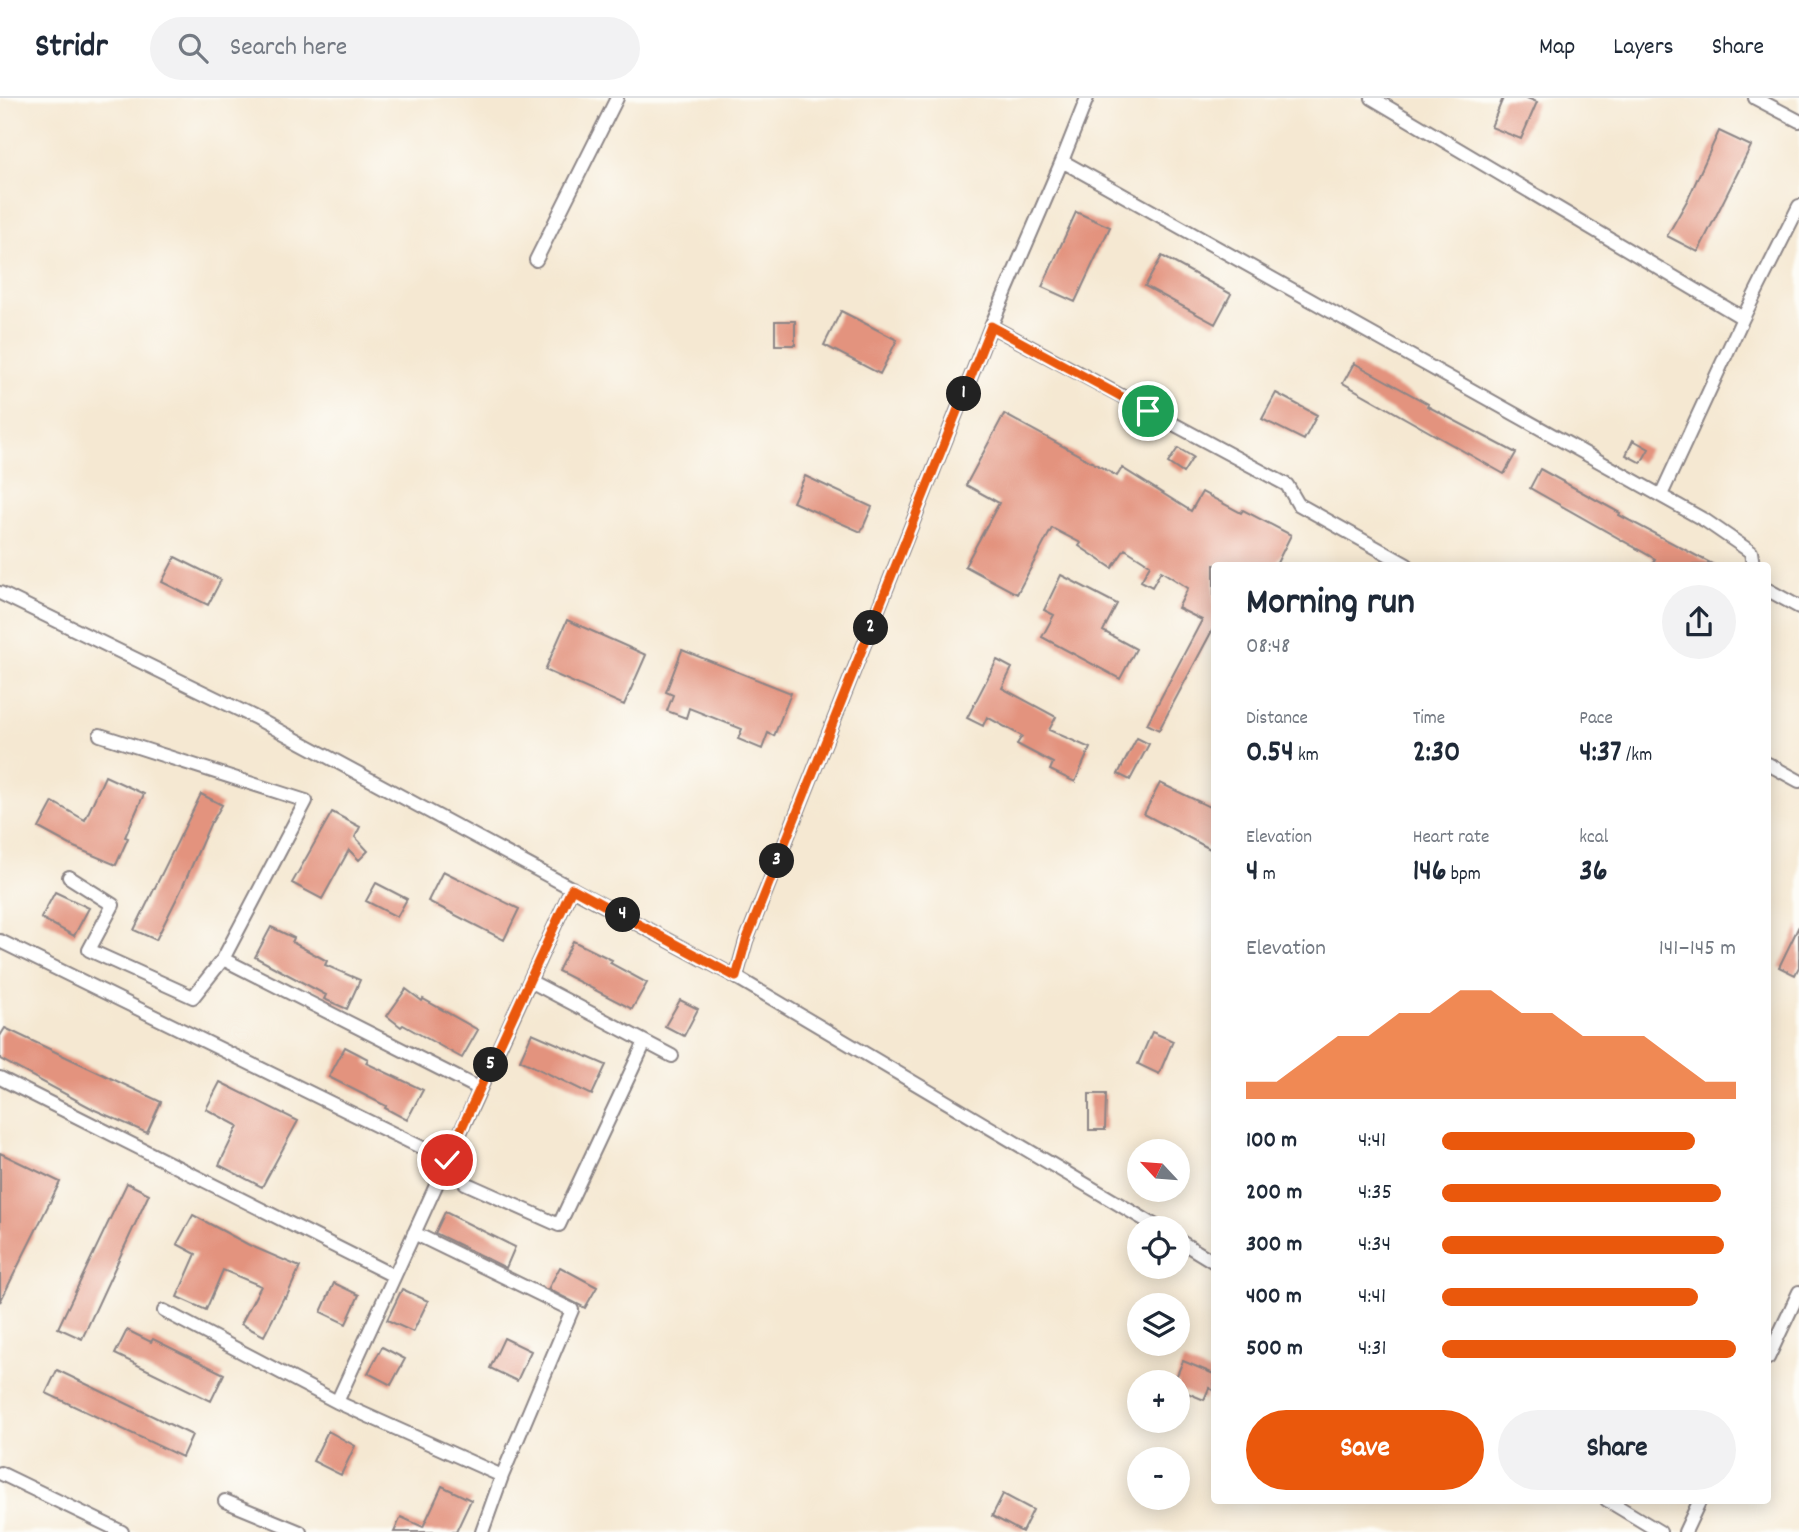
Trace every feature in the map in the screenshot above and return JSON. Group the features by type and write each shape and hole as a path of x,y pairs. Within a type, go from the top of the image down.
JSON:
{"street":[{"path":"536,260 617,98"},
{"path":"736,977 746,941 991,326 1087,98"},
{"path":"1372,98 1743,318"},
{"path":"1755,98 1799,121"},
{"path":"1062,162 1706,521 1751,552 1753,562"},
{"path":"1661,495 1743,318 1799,206"},
{"path":"991,326 1287,485 1298,504 1401,562"},
{"path":"1771,592 1799,607"},
{"path":"0,593 254,717 736,977 1139,1216"},
{"path":"69,877 113,905 89,950 192,997 223,959 306,801 100,735"},
{"path":"1771,766 1799,781"},
{"path":"337,1402 572,888"},
{"path":"0,941 447,1160"},
{"path":"223,959 480,1089"},
{"path":"530,981 672,1056"},
{"path":"465,1183 559,1226 645,1042"},
{"path":"0,1078 394,1276"},
{"path":"414,1233 572,1310 502,1476 482,1532"},
{"path":"1190,1247 1211,1260"},
{"path":"1771,1353 1799,1292"},
{"path":"164,1311 337,1402 502,1476"},
{"path":"0,1473 122,1532"},
{"path":"225,1501 300,1532"},
{"path":"1614,1504 1660,1532"},
{"path":"1685,1532 1698,1504"}],"building":[{"path":"1503,98 1527,98 1537,102 1521,139 1491,127"},
{"path":"1719,131 1751,146 1698,252 1667,236 1688,199"},
{"path":"1076,212 1110,227 1075,302 1042,287"},
{"path":"1162,256 1231,294 1215,324 1145,286"},
{"path":"841,311 897,340 880,374 824,345"},
{"path":"775,321 795,321 795,345 775,345"},
{"path":"1354,363 1428,404 1427,406 1516,453 1504,474 1343,383"},
{"path":"1276,393 1317,415 1304,440 1262,419"},
{"path":"1004,414 1117,476 1122,468 1191,511 1202,492 1291,535 1278,562 1211,562 1211,633 1159,730 1147,724 1202,620 1178,608 1188,588 1161,571 1152,587 1141,581 1150,565 1125,549 1112,568 1079,546 1081,543 1052,528 1017,594 965,566 999,503 966,485"},
{"path":"1633,440 1649,449 1641,463 1626,455"},
{"path":"1178,448 1193,457 1183,473 1168,463"},
{"path":"1540,469 1708,562 1654,562 1655,559 1530,488"},
{"path":"805,476 872,507 861,532 793,502"},
{"path":"175,557 221,580 208,605 162,582"},
{"path":"1061,575 1117,604 1103,631 1136,649 1120,679 1042,637 1054,615 1044,610"},
{"path":"567,620 646,655 624,705 545,670"},
{"path":"682,650 791,693 774,736 768,733 762,749 738,739 742,729 689,708 686,718 667,711 673,695 666,692"},
{"path":"997,660 1012,668 1002,688 1056,717 1049,730 1090,748 1075,782 1050,770 1053,763 1017,744 1022,736 987,717 983,726 967,718"},
{"path":"1137,738 1149,744 1130,780 1118,774"},
{"path":"105,776 144,794 116,865 39,828 53,802 85,820"},
{"path":"1160,783 1211,808 1211,849 1144,814"},
{"path":"201,794 222,805 211,822 156,940 134,930"},
{"path":"332,812 360,827 355,837 368,851 359,860 349,850 322,899 292,883"},
{"path":"443,871 519,909 504,940 428,901"},
{"path":"376,883 407,899 397,917 366,901"},
{"path":"55,892 89,908 74,936 41,918"},
{"path":"1799,926 1799,967 1795,975 1779,967"},
{"path":"271,927 294,938 292,942 327,961 325,965 360,980 347,1009 324,999 326,995 255,957"},
{"path":"573,941 612,960 610,963 647,983 632,1009 558,971"},
{"path":"406,989 422,1001 423,999 478,1030 462,1058 403,1025 401,1027 387,1016"},
{"path":"680,1000 698,1009 684,1036 665,1026"},
{"path":"5,1028 161,1102 147,1133 95,1110 0,1059 0,1036"},
{"path":"1152,1032 1173,1041 1159,1074 1138,1064"},
{"path":"532,1033 606,1065 592,1095 520,1060"},
{"path":"345,1047 368,1059 366,1063 423,1090 407,1120 385,1108 386,1106 329,1077"},
{"path":"220,1082 298,1121 262,1187 219,1165 238,1126 206,1109"},
{"path":"1089,1094 1106,1094 1105,1130 1089,1130"},
{"path":"0,1153 60,1182 0,1302"},
{"path":"127,1183 149,1194 82,1339 58,1328"},
{"path":"445,1212 515,1247 506,1268 435,1233"},
{"path":"193,1215 249,1245 300,1267 264,1336 241,1324 261,1286 223,1270 206,1310 177,1297 196,1254 177,1244"},
{"path":"560,1267 597,1287 585,1308 548,1289"},
{"path":"334,1283 359,1295 346,1324 321,1312"},
{"path":"402,1289 428,1301 413,1332 387,1320"},
{"path":"127,1330 151,1342 153,1339 224,1374 211,1401 115,1354"},
{"path":"504,1338 531,1351 517,1381 490,1368"},
{"path":"382,1347 405,1359 391,1385 368,1373"},
{"path":"1183,1361 1211,1373 1211,1389 1209,1388 1204,1400 1190,1394 1190,1370 1179,1370"},
{"path":"57,1370 192,1435 182,1457 46,1393"},
{"path":"328,1431 355,1446 341,1475 313,1461"},
{"path":"442,1486 471,1500 456,1532 394,1532 401,1517 423,1527"},
{"path":"1003,1494 1033,1510 1022,1532 992,1516"}],"route":[{"path":"447,1160 572,888 736,977 746,941 991,326 1148,411"}]}
